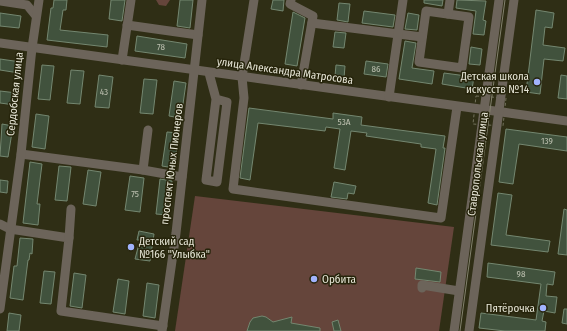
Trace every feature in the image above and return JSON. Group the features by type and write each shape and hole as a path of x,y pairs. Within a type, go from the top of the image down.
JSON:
{"street":[{"name":"Сердобская улица","path":"0,309 3,263 10,229 21,154 32,48 39,0"},
{"path":"122,60 130,0"},
{"name":"проспект Юных Пионеров","path":"162,328 194,86 194,70 202,0"},
{"path":"254,0 242,77 244,98 232,190 441,218 457,107"},
{"path":"291,0 290,4 313,16 302,85"},
{"path":"389,97 403,0"},
{"path":"448,14 450,0"},
{"name":"Ставропольская улица","path":"454,331 499,0"},
{"name":"Ставропольская улица","path":"469,331 497,112 514,0"},
{"path":"1,1 27,5 36,16"},
{"path":"426,11 448,14 469,17 462,68 419,62 426,11"},
{"path":"312,23 422,37"},
{"path":"127,25 198,35"},
{"name":"улица Александра Матросова","path":"0,43 209,73 567,121"},
{"path":"209,73 216,99 206,180 217,182 228,102 216,99"},
{"path":"143,170 148,130"},
{"path":"21,154 143,170 182,177"},
{"path":"72,209 61,311 162,328"},
{"path":"0,224 10,229 69,238"},
{"path":"422,288 422,285 459,291"}],"shaded area":[{"path":"156,0 170,0 166,6 159,5"},
{"name":"Орбита","path":"195,196 454,227 439,331 175,331"}],"building":[{"path":"54,0 67,0 66,10 63,10 60,30 108,35 107,47 47,40 51,8 53,8"},
{"path":"111,0 125,0 122,21 109,19"},
{"path":"180,0 193,0 190,28 177,26"},
{"path":"273,0 284,0 283,11 271,9"},
{"path":"424,0 443,0 442,6 424,3"},
{"path":"457,0 486,1 483,20 486,21 484,35 473,34 476,11 456,8"},
{"path":"339,3 350,4 348,22 337,20"},
{"path":"536,10 554,13 552,28 545,27 543,45 565,48 563,61 544,59 540,94 526,92"},
{"path":"364,11 395,15 393,27 362,23"},
{"path":"293,12 305,18 297,66 285,64"},
{"path":"0,13 21,16 19,28 0,26"},
{"path":"408,13 419,15 417,30 405,29"},
{"path":"335,32 346,33 344,48 333,47"},
{"path":"137,36 187,44 185,58 135,51"},
{"path":"405,41 416,43 412,68 434,71 432,84 399,79"},
{"path":"471,47 482,49 480,65 469,64"},
{"path":"0,59 21,62 19,73 0,70"},
{"path":"366,61 388,64 386,77 364,74"},
{"path":"42,65 54,66 50,100 38,99"},
{"path":"336,65 345,66 344,78 335,76"},
{"path":"71,70 84,71 80,104 67,103"},
{"path":"444,73 474,77 472,89 442,84"},
{"path":"99,75 113,77 109,108 95,107"},
{"path":"561,75 567,76 567,99 558,98"},
{"path":"144,79 157,80 153,114 140,113"},
{"path":"174,81 186,83 181,118 169,116"},
{"path":"0,91 17,93 15,105 0,103"},
{"path":"249,108 333,119 333,113 362,117 361,125 445,136 443,148 445,148 437,205 428,203 436,149 421,147 421,144 366,136 367,133 351,131 345,170 334,168 340,129 326,127 325,131 258,123 250,180 240,178"},
{"path":"36,114 49,116 45,149 32,147"},
{"path":"2,124 13,126 8,157 0,156"},
{"path":"506,129 567,137 567,151 519,144 513,184 499,182"},
{"path":"167,132 179,133 174,168 162,166"},
{"path":"30,162 42,164 37,204 40,204 38,225 23,223"},
{"path":"59,166 71,167 67,201 55,200"},
{"path":"88,170 101,172 96,206 83,204"},
{"path":"130,176 144,178 140,212 125,210"},
{"path":"160,179 172,181 168,215 156,214"},
{"path":"0,180 8,181 7,193 0,192"},
{"path":"334,182 356,186 354,194 348,193 347,199 331,197"},
{"path":"498,193 512,195 506,235 550,241 548,252 491,245"},
{"path":"564,209 567,210 567,255 558,254"},
{"path":"139,231 154,234 150,261 135,259 140,240 137,240"},
{"path":"20,238 33,239 32,254 30,253 28,260 23,300 10,298 14,266 17,266"},
{"path":"488,263 555,272 553,285 547,284 546,296 557,297 555,313 544,311 542,321 546,322 545,331 505,331 479,328 481,313 536,320 541,284 487,277"},
{"path":"416,268 441,272 440,282 415,279"},
{"path":"44,271 55,272 51,304 40,303"},
{"path":"74,273 86,275 82,308 70,306"},
{"path":"118,279 129,281 125,314 113,312"},
{"path":"147,283 159,285 155,318 143,316"},
{"path":"564,309 567,309 567,324 562,323"},
{"path":"9,313 21,315 19,331 7,331"},
{"path":"262,316 273,322 292,317 291,323 320,328 320,331 247,331 253,318"},
{"path":"338,320 341,331 334,331 332,322"}],"tram line":[{"path":"460,331 505,0"}],"place":[{"name":"Детская школа искусств №14","path":"537,82"},
{"name":"Детский сад №166 \"Улыбка\"","path":"131,247"},
{"name":"Орбита","path":"314,279"},
{"name":"Пятёрочка","path":"543,308"}]}
